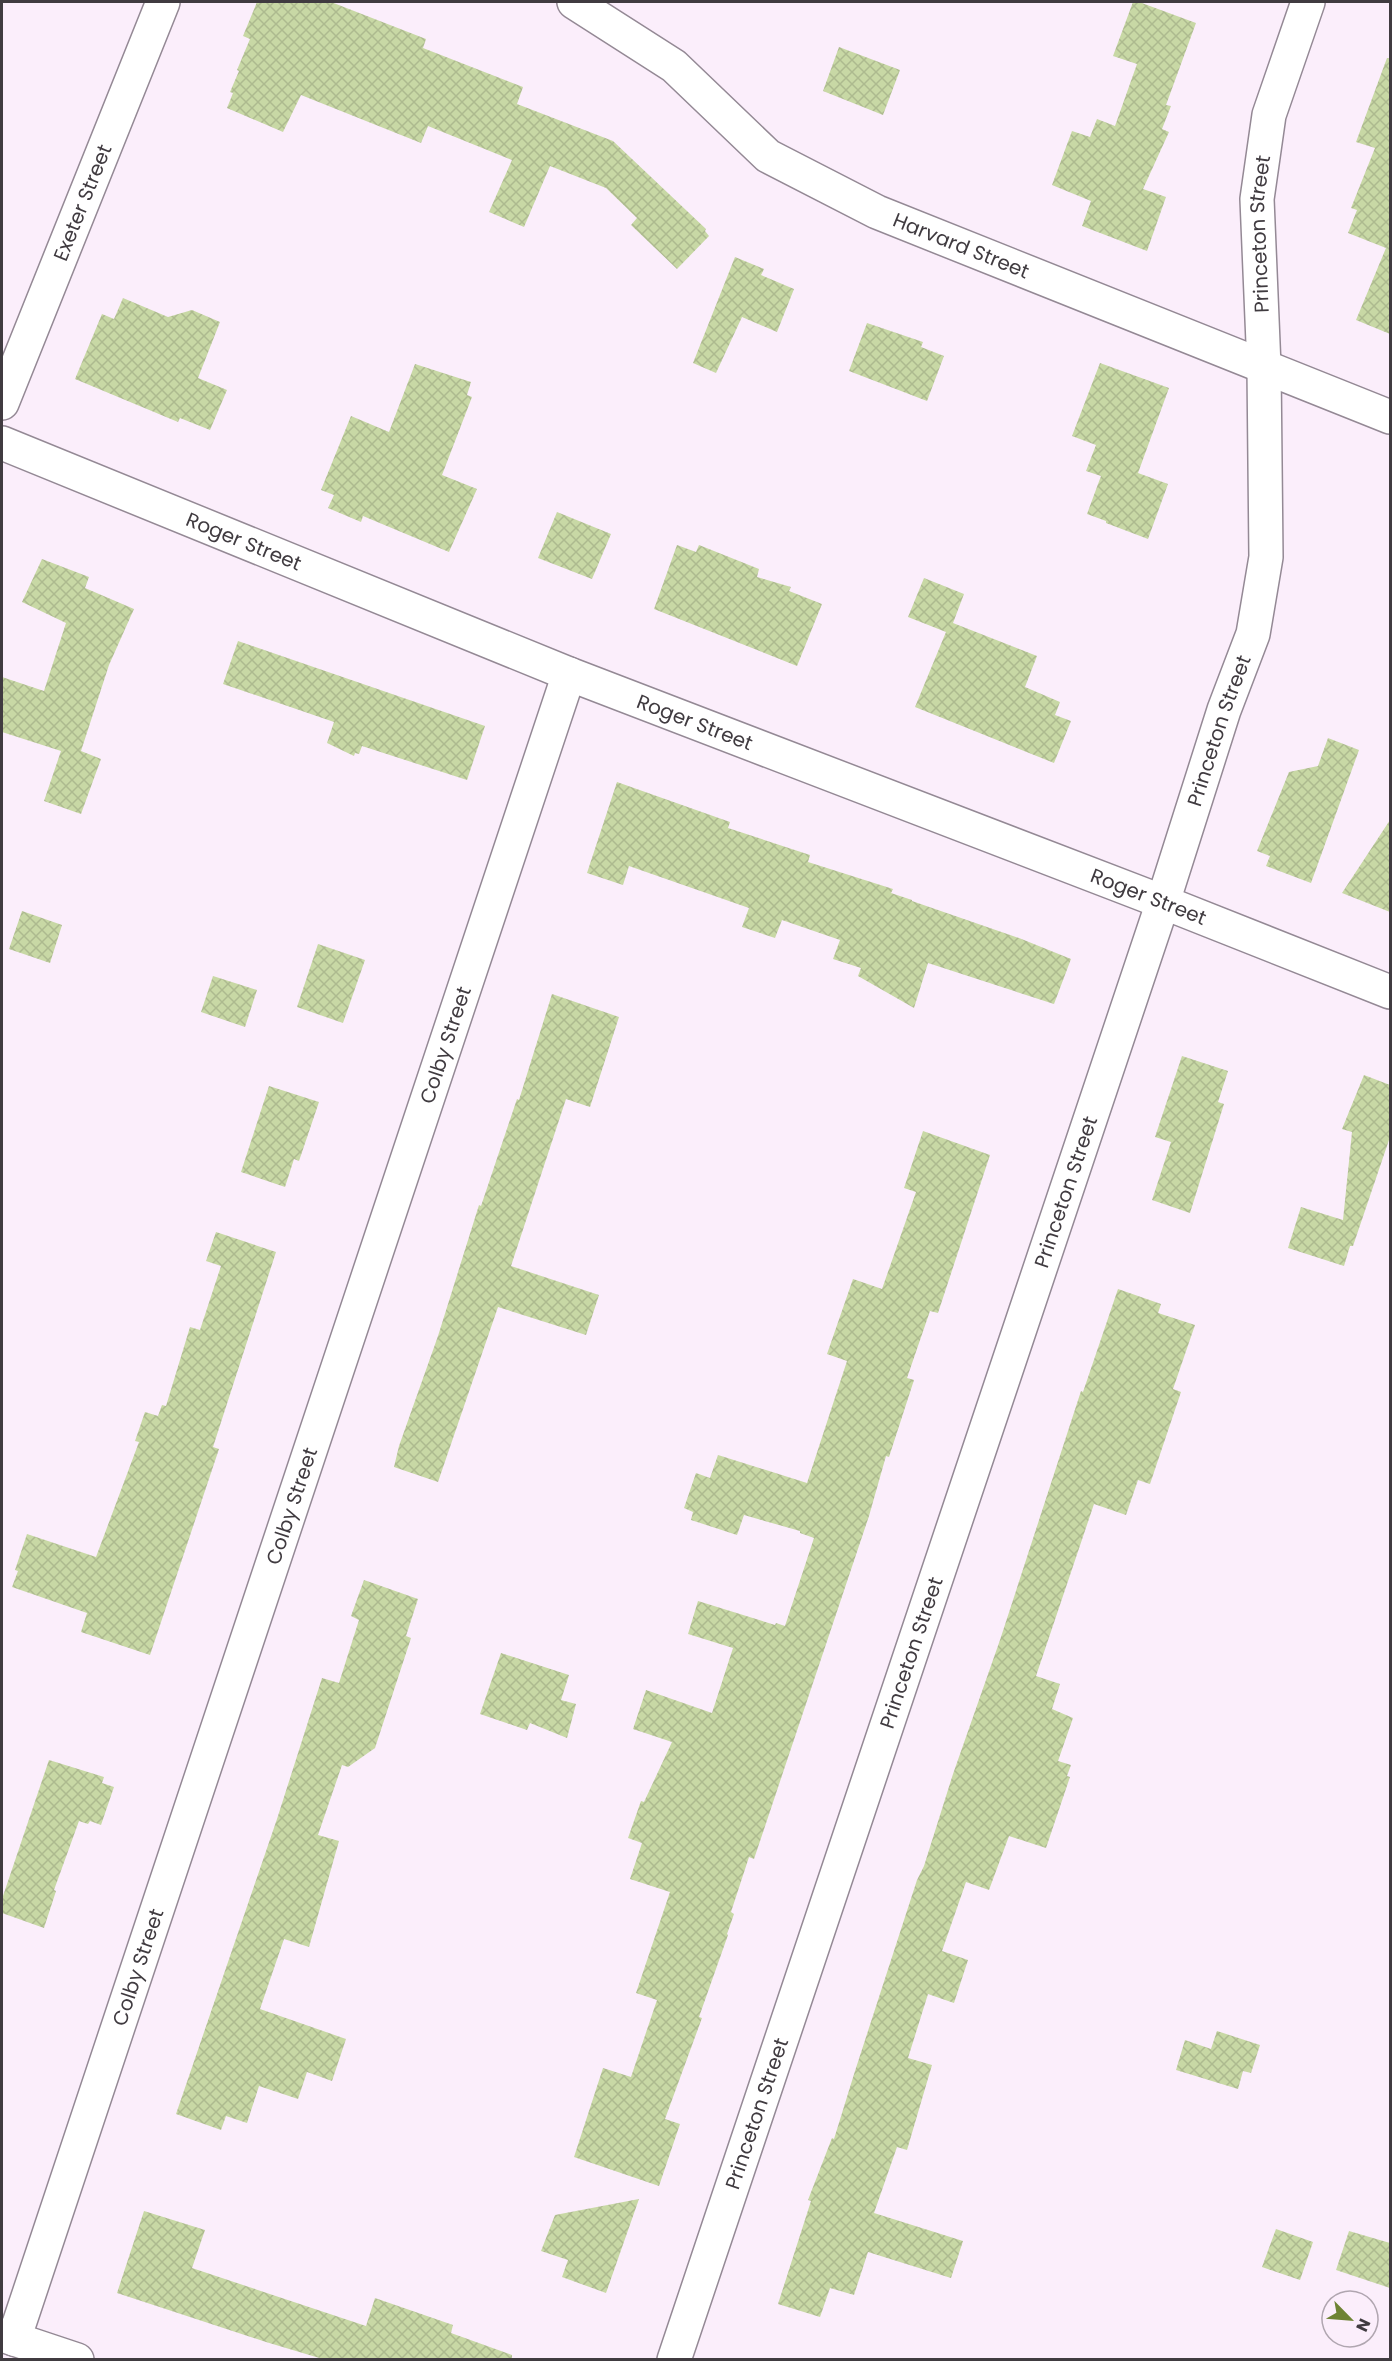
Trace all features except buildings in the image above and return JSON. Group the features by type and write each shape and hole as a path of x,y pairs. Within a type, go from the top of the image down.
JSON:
{"street":[{"name":"Exeter Street","path":"2,403 163,2"},
{"name":"Harvard Street","path":"574,2 674,66 768,156 877,212 1390,417"},
{"name":"Princeton Street","path":"674,2360 1163,902 1224,710 1253,634 1266,557 1264,367 1257,199 1269,115 1308,2"},
{"name":"Roger Street","path":"2,443 569,674 1163,902 1390,992"},
{"name":"Colby Street","path":"8,2337 569,674"},
{"path":"8,2337 77,2360"}]}
